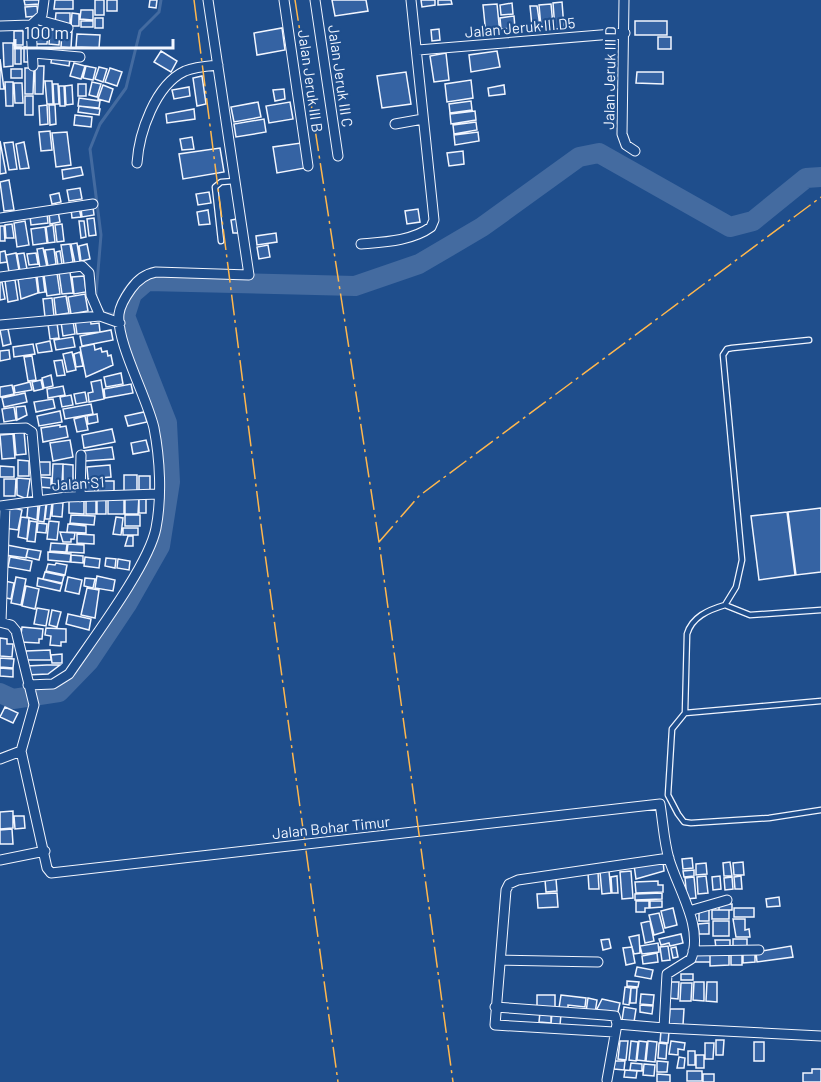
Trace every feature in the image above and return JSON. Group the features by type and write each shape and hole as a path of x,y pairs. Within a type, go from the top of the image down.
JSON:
{"street":[{"path":"33,66 35,23 42,15 44,0"},
{"path":"28,688 61,681 80,658 150,546 156,530 159,494 158,452 149,409 119,317 130,290 138,280 149,273 249,275 208,0"},
{"name":"Jalan Jeruk III B","path":"284,0 308,166"},
{"name":"Jalan Jeruk III C","path":"315,0 338,156"},
{"path":"361,244 414,235 428,230 432,225 418,50 411,0"},
{"name":"Jalan Jeruk III D","path":"624,0 622,134 626,145 635,151"},
{"path":"0,26 35,23 68,28"},
{"name":"Jalan Jeruk III D5","path":"418,50 625,33"},
{"path":"33,52 80,57"},
{"path":"137,163 138,144 144,121 171,79 186,70 218,65"},
{"path":"395,124 423,119"},
{"path":"0,218 93,204"},
{"path":"0,277 82,266 89,273 90,295 100,316"},
{"path":"0,325 100,316 119,317"},
{"path":"0,429 26,428 32,432 38,501"},
{"path":"80,497 81,455"},
{"name":"Jalan S1","path":"2,506 80,497 159,494"},
{"path":"0,860 45,851 21,752 34,705 28,688 16,631 11,625 0,622 2,506"},
{"path":"0,759 21,752"},
{"path":"664,1028 667,974 689,960 693,951 689,911 669,858 665,803"},
{"name":"Jalan Bohar Timur","path":"45,851 47,868 55,873 665,803"},
{"path":"669,858 513,881 506,890 495,1007 496,1026 664,1028 821,1036"},
{"path":"689,911 727,900"},
{"path":"693,951 759,950"},
{"path":"501,960 598,962"},
{"path":"495,1007 615,1016 606,1080"}],"lane":[{"path":"221,241 215,187 221,183 236,181"},
{"path":"725,605 736,587 742,560 723,355 732,348 808,340"},
{"path":"821,610 750,615 725,605 711,609 690,623 687,634 685,714 672,729 665,803 684,822 691,824 769,818 821,810"},
{"path":"685,714 821,701"}],"building":[{"path":"24,0 39,0 39,4 25,5"},
{"path":"55,0 73,0 73,9 54,9"},
{"path":"95,0 104,0 104,15 95,15"},
{"path":"107,0 117,0 117,11 107,11"},
{"path":"150,0 157,0 156,8 149,7"},
{"path":"332,0 366,0 368,11 335,16"},
{"path":"421,0 435,0 435,5 422,7"},
{"path":"438,0 451,0 452,4 438,5"},
{"path":"562,2 564,28 555,29 553,3"},
{"path":"512,3 513,14 501,15 500,5"},
{"path":"497,4 500,34 486,35 483,5"},
{"path":"551,4 553,25 541,27 539,5"},
{"path":"37,6 38,16 26,17 25,7"},
{"path":"530,6 537,6 540,26 532,26"},
{"path":"81,10 93,10 93,20 80,19"},
{"path":"56,13 70,13 70,24 55,23"},
{"path":"72,13 79,14 79,26 71,26"},
{"path":"514,16 515,28 501,29 500,18"},
{"path":"95,18 103,18 103,28 95,28"},
{"path":"81,21 93,21 93,27 81,27"},
{"path":"635,21 667,21 667,35 635,35"},
{"path":"282,28 285,50 257,55 254,33"},
{"path":"35,29 48,30 47,44 34,44"},
{"path":"439,29 440,40 432,41 431,30"},
{"path":"50,30 60,30 59,45 49,44"},
{"path":"14,31 23,31 23,45 14,45"},
{"path":"62,32 72,32 71,48 61,47"},
{"path":"77,34 100,35 99,48 76,47"},
{"path":"658,37 671,37 671,49 658,49"},
{"path":"3,43 13,43 13,66 4,67"},
{"path":"15,47 21,47 21,64 15,64"},
{"path":"24,47 30,47 30,62 24,62"},
{"path":"161,51 177,61 171,72 154,62"},
{"path":"497,51 500,67 471,72 469,55"},
{"path":"446,53 449,80 434,82 430,56"},
{"path":"52,56 70,59 69,66 51,63"},
{"path":"0,59 4,89 0,89"},
{"path":"74,63 85,66 81,79 70,76"},
{"path":"35,66 44,66 43,94 35,94"},
{"path":"86,66 96,68 93,80 83,78"},
{"path":"99,67 107,69 103,82 95,79"},
{"path":"25,68 34,68 33,94 25,94"},
{"path":"110,68 122,72 117,86 105,82"},
{"path":"11,69 22,69 22,78 11,78"},
{"path":"406,72 411,104 382,108 377,76"},
{"path":"637,72 663,72 663,84 636,83"},
{"path":"202,76 206,104 197,106 193,78"},
{"path":"471,80 473,98 447,102 445,84"},
{"path":"45,81 52,81 53,104 47,104"},
{"path":"5,82 13,82 13,106 6,106"},
{"path":"92,82 101,84 97,97 89,95"},
{"path":"14,83 22,83 23,103 15,103"},
{"path":"53,84 58,84 59,104 54,104"},
{"path":"78,84 86,84 86,96 78,96"},
{"path":"72,85 73,104 66,105 65,86"},
{"path":"103,85 113,89 109,102 98,99"},
{"path":"504,85 505,94 489,96 488,88"},
{"path":"59,86 64,86 65,106 60,106"},
{"path":"189,87 190,96 174,99 172,90"},
{"path":"284,89 285,99 275,101 273,90"},
{"path":"25,96 33,96 33,115 25,115"},
{"path":"79,98 100,101 99,108 78,106"},
{"path":"471,101 472,110 450,113 449,104"},
{"path":"258,102 261,117 234,122 231,107"},
{"path":"290,102 293,119 269,123 266,106"},
{"path":"47,105 48,124 40,125 39,106"},
{"path":"49,105 55,105 56,124 50,125"},
{"path":"79,106 100,109 99,115 78,112"},
{"path":"194,109 195,119 167,123 166,114"},
{"path":"475,111 476,120 451,124 450,114"},
{"path":"75,115 92,117 91,127 74,125"},
{"path":"264,119 266,132 236,137 234,124"},
{"path":"476,122 477,130 454,134 453,125"},
{"path":"50,131 52,150 41,151 39,132"},
{"path":"67,132 71,165 56,167 52,133"},
{"path":"478,132 479,141 455,145 454,135"},
{"path":"192,137 194,149 182,150 180,139"},
{"path":"0,141 6,173 0,174"},
{"path":"13,142 17,169 9,170 4,143"},
{"path":"24,142 29,168 20,169 16,144"},
{"path":"301,143 305,168 277,173 273,147"},
{"path":"220,148 224,172 183,179 179,154"},
{"path":"463,151 464,164 449,166 447,153"},
{"path":"81,167 83,175 63,179 62,170"},
{"path":"9,180 14,210 4,211 0,182"},
{"path":"80,188 82,199 69,201 67,190"},
{"path":"209,192 211,203 198,205 196,194"},
{"path":"59,193 61,202 52,204 50,195"},
{"path":"93,207 94,215 82,217 81,208"},
{"path":"79,208 81,217 72,218 71,209"},
{"path":"418,209 420,222 407,224 405,211"},
{"path":"208,210 210,224 199,225 197,212"},
{"path":"58,211 60,222 50,224 49,212"},
{"path":"47,213 48,223 31,225 30,216"},
{"path":"94,218 96,235 89,236 87,219"},
{"path":"237,219 238,233 233,233 231,220"},
{"path":"25,221 29,245 17,247 14,223"},
{"path":"79,221 84,221 86,237 81,238"},
{"path":"12,224 14,238 6,238 5,225"},
{"path":"62,224 64,241 57,242 55,225"},
{"path":"53,225 55,242 48,243 46,227"},
{"path":"0,226 4,226 5,241 0,241"},
{"path":"45,227 47,243 33,245 31,229"},
{"path":"276,233 277,242 257,245 256,236"},
{"path":"77,243 80,262 75,263 71,244"},
{"path":"70,244 73,262 64,264 61,245"},
{"path":"87,244 90,259 81,261 79,246"},
{"path":"268,245 270,257 259,259 257,247"},
{"path":"43,248 47,267 40,268 37,249"},
{"path":"54,249 56,264 48,266 45,250"},
{"path":"5,251 7,262 0,263 0,252"},
{"path":"60,251 62,264 58,265 56,252"},
{"path":"16,253 19,270 9,272 6,255"},
{"path":"24,253 27,269 20,271 17,254"},
{"path":"36,253 38,264 29,265 27,254"},
{"path":"70,272 73,293 62,294 59,273"},
{"path":"57,273 60,294 47,296 44,275"},
{"path":"37,276 43,276 45,292 39,293"},
{"path":"84,276 86,292 74,294 72,277"},
{"path":"36,277 38,293 21,299 18,279"},
{"path":"15,280 18,300 8,302 5,281"},
{"path":"0,282 2,282 5,299 0,300"},
{"path":"85,294 88,311 71,314 68,297"},
{"path":"66,296 69,313 56,315 54,298"},
{"path":"52,298 54,316 45,317 43,299"},
{"path":"90,318 91,324 99,323 100,332 77,334 75,320"},
{"path":"73,321 75,334 63,336 61,322"},
{"path":"57,323 59,338 50,339 48,324"},
{"path":"8,329 11,344 3,346 0,330"},
{"path":"111,330 113,340 82,346 80,336"},
{"path":"73,337 75,347 56,350 54,340"},
{"path":"50,341 52,351 38,353 36,344"},
{"path":"33,344 35,354 14,357 13,347"},
{"path":"94,344 95,350 101,348 102,352 107,351 108,356 111,355 113,365 86,377 80,347"},
{"path":"9,350 10,359 0,361 0,351"},
{"path":"72,352 76,370 67,372 63,354"},
{"path":"80,352 83,366 76,367 74,354"},
{"path":"32,356 36,380 28,381 24,357"},
{"path":"62,360 65,375 57,376 54,361"},
{"path":"121,373 123,384 106,387 104,377"},
{"path":"51,375 53,386 44,388 42,378"},
{"path":"41,380 43,389 34,391 32,382"},
{"path":"101,380 104,399 89,402 88,393 93,392 91,382"},
{"path":"30,382 32,390 15,393 14,386"},
{"path":"131,384 133,393 105,398 104,389"},
{"path":"12,385 14,394 0,397 0,387"},
{"path":"63,386 65,395 48,398 47,389"},
{"path":"85,392 87,402 76,404 74,394"},
{"path":"25,393 27,402 4,407 2,398"},
{"path":"71,395 73,405 62,407 60,397"},
{"path":"53,399 55,408 36,412 34,402"},
{"path":"91,404 93,414 65,419 63,409"},
{"path":"25,406 27,415 17,420 16,407"},
{"path":"14,407 16,420 4,422 2,409"},
{"path":"60,411 62,422 39,426 37,416"},
{"path":"144,412 147,422 128,426 125,416"},
{"path":"97,414 98,422 88,424 87,416"},
{"path":"85,416 88,430 77,432 74,419"},
{"path":"60,425 60,427 66,426 68,437 43,442 41,428"},
{"path":"112,429 115,442 84,448 82,435"},
{"path":"24,431 26,454 16,455 14,432"},
{"path":"13,434 15,458 2,459 0,435"},
{"path":"70,440 73,457 53,461 50,443"},
{"path":"146,440 149,451 133,454 131,443"},
{"path":"112,447 114,459 85,461 83,451"},
{"path":"18,460 29,461 29,476 18,476"},
{"path":"38,462 50,462 50,475 38,475"},
{"path":"53,464 63,464 62,484 52,484"},
{"path":"63,464 73,465 73,486 63,486"},
{"path":"110,465 111,477 88,479 87,467"},
{"path":"0,466 14,467 14,477 0,477"},
{"path":"124,475 137,475 137,492 124,492"},
{"path":"139,476 150,476 150,493 139,493"},
{"path":"39,477 51,478 51,488 39,487"},
{"path":"17,478 30,479 27,499 17,495"},
{"path":"4,479 16,479 15,496 4,496"},
{"path":"98,481 114,481 114,494 98,494"},
{"path":"94,482 95,495 84,496 83,483"},
{"path":"125,496 139,496 138,514 125,514"},
{"path":"139,497 146,497 146,513 139,513"},
{"path":"108,498 124,498 124,514 108,514"},
{"path":"69,499 84,499 84,514 69,513"},
{"path":"86,499 96,499 96,514 86,514"},
{"path":"97,500 106,500 106,514 97,514"},
{"path":"47,502 52,503 50,519 45,519"},
{"path":"53,502 63,503 62,517 52,516"},
{"path":"40,503 46,504 44,522 38,521"},
{"path":"28,505 38,506 37,520 27,517"},
{"path":"9,507 22,510 18,530 4,528"},
{"path":"821,508 821,572 796,575 788,512"},
{"path":"787,512 795,575 759,580 751,516"},
{"path":"71,515 95,516 94,525 70,523"},
{"path":"125,515 140,515 140,526 125,526"},
{"path":"21,517 29,518 27,539 18,537"},
{"path":"116,517 123,518 121,535 113,534"},
{"path":"30,521 37,522 35,542 27,541"},
{"path":"49,521 59,522 57,540 47,539"},
{"path":"38,523 47,524 46,533 37,532"},
{"path":"68,524 86,526 86,533 67,532"},
{"path":"123,528 138,528 138,535 123,535"},
{"path":"60,532 75,533 74,539 71,539 71,542 63,542"},
{"path":"77,534 94,535 94,544 77,543"},
{"path":"128,536 133,536 133,546 125,546"},
{"path":"51,543 67,544 66,552 50,551"},
{"path":"68,544 84,545 84,553 67,552"},
{"path":"7,545 28,549 26,558 5,555"},
{"path":"28,549 41,551 39,560 26,557"},
{"path":"48,552 71,554 70,562 48,560"},
{"path":"71,555 83,556 83,563 71,562"},
{"path":"10,557 32,561 30,571 8,567"},
{"path":"85,557 100,559 99,568 84,566"},
{"path":"106,558 116,559 115,568 105,566"},
{"path":"118,559 130,561 129,570 117,568"},
{"path":"56,563 67,565 65,575 46,571 48,564 55,565"},
{"path":"45,572 64,576 62,583 43,579"},
{"path":"97,576 115,580 113,591 95,588"},
{"path":"16,577 26,579 21,605 11,603"},
{"path":"68,577 82,580 79,594 65,591"},
{"path":"38,578 62,584 60,591 37,586"},
{"path":"85,578 95,579 93,588 84,586"},
{"path":"5,581 14,583 11,599 2,597"},
{"path":"26,586 39,589 35,609 22,606"},
{"path":"87,588 99,590 95,618 81,615"},
{"path":"37,608 49,610 46,626 34,624"},
{"path":"52,610 61,612 57,627 49,625"},
{"path":"68,614 91,619 89,630 66,624"},
{"path":"22,627 43,629 39,643 20,642"},
{"path":"46,628 66,629 66,642 61,642 61,646 50,645 51,636 45,635"},
{"path":"0,638 7,639 7,644 13,644 12,657 0,656"},
{"path":"50,650 51,660 26,660 26,651"},
{"path":"62,654 62,663 52,663 51,655"},
{"path":"0,658 14,659 13,668 0,667"},
{"path":"60,665 48,674 26,675 26,666"},
{"path":"0,668 13,669 13,677 0,676"},
{"path":"5,707 18,713 13,723 0,717"},
{"path":"13,811 13,828 0,829 0,812"},
{"path":"14,816 24,816 25,828 15,829"},
{"path":"12,829 13,844 0,844 0,830"},
{"path":"692,858 693,868 683,869 682,859"},
{"path":"663,861 664,871 636,879 634,865"},
{"path":"730,862 732,876 724,876 723,863"},
{"path":"743,862 744,875 734,875 733,863"},
{"path":"706,863 707,874 696,875 696,864"},
{"path":"694,870 694,876 684,877 683,871"},
{"path":"609,871 611,893 602,894 600,872"},
{"path":"631,871 633,898 622,899 620,872"},
{"path":"598,872 599,889 589,889 588,873"},
{"path":"617,876 618,893 612,893 611,877"},
{"path":"706,876 708,893 698,894 697,877"},
{"path":"720,876 721,889 713,890 712,877"},
{"path":"741,876 742,889 735,889 734,877"},
{"path":"694,877 696,898 687,899 685,878"},
{"path":"732,877 733,889 725,890 724,878"},
{"path":"556,879 557,891 546,892 545,880"},
{"path":"658,881 658,885 663,885 663,892 636,893 635,882"},
{"path":"557,893 558,907 538,908 537,894"},
{"path":"662,893 662,899 635,900 635,894"},
{"path":"779,897 780,906 767,907 766,899"},
{"path":"636,901 649,901 649,908 645,908 645,912 636,912"},
{"path":"650,901 662,901 662,907 650,908"},
{"path":"719,904 732,904 732,910 719,910"},
{"path":"673,908 677,925 665,928 661,911"},
{"path":"734,908 754,908 754,917 734,917"},
{"path":"699,910 709,910 709,921 699,921"},
{"path":"712,910 729,910 729,919 712,919"},
{"path":"659,913 664,932 654,935 649,915"},
{"path":"733,919 745,919 745,930 749,929 750,937 736,937"},
{"path":"650,921 654,941 645,943 641,923"},
{"path":"713,921 729,921 729,936 713,936"},
{"path":"709,923 709,934 699,934 698,924"},
{"path":"681,934 683,943 670,946 669,943 661,945 659,939"},
{"path":"639,935 640,953 634,954 629,937"},
{"path":"609,939 611,948 603,950 601,940"},
{"path":"733,939 747,939 747,947 733,947"},
{"path":"715,940 730,940 730,948 716,948"},
{"path":"658,943 659,952 642,954 640,946"},
{"path":"668,946 670,960 662,961 660,947"},
{"path":"791,946 793,957 757,962 756,952"},
{"path":"632,947 635,963 626,965 623,948"},
{"path":"676,947 678,957 673,958 671,948"},
{"path":"657,953 658,962 643,964 642,956"},
{"path":"694,953 710,953 710,962 694,962"},
{"path":"710,953 729,953 729,965 710,966"},
{"path":"731,953 742,953 742,965 731,965"},
{"path":"743,953 755,953 755,962 743,963"},
{"path":"637,967 653,970 651,979 635,976"},
{"path":"681,974 693,974 693,980 681,980"},
{"path":"627,981 639,982 638,987 627,986"},
{"path":"669,982 679,982 678,999 668,998"},
{"path":"694,982 704,982 704,1001 693,1000"},
{"path":"707,982 717,982 717,1002 706,1001"},
{"path":"681,983 692,983 691,1001 680,1001"},
{"path":"625,987 631,988 629,1005 623,1004"},
{"path":"631,988 637,988 636,1003 630,1003"},
{"path":"641,994 654,995 653,1005 640,1004"},
{"path":"537,995 555,995 555,1007 537,1007"},
{"path":"561,995 586,998 585,1007 568,1005 568,1010 559,1008"},
{"path":"588,998 597,1000 595,1013 586,1012"},
{"path":"602,999 620,1003 617,1016 596,1011"},
{"path":"640,1005 653,1006 652,1014 640,1012"},
{"path":"624,1007 636,1009 634,1022 622,1020"},
{"path":"670,1009 684,1009 683,1025 669,1024"},
{"path":"540,1012 551,1013 551,1023 539,1022"},
{"path":"552,1013 561,1014 560,1025 551,1024"},
{"path":"661,1031 669,1032 668,1043 660,1042"},
{"path":"716,1040 724,1040 723,1055 716,1055"},
{"path":"620,1041 628,1041 626,1060 618,1059"},
{"path":"631,1041 638,1042 636,1061 629,1060"},
{"path":"639,1041 647,1042 645,1061 637,1060"},
{"path":"648,1041 657,1042 655,1062 646,1061"},
{"path":"671,1041 685,1043 684,1050 678,1049 678,1055 669,1054"},
{"path":"754,1042 764,1042 764,1061 754,1061"},
{"path":"659,1043 667,1044 666,1059 658,1058"},
{"path":"705,1043 714,1043 713,1059 705,1059"},
{"path":"688,1051 695,1051 695,1065 688,1065"},
{"path":"696,1055 704,1055 704,1068 696,1068"},
{"path":"679,1057 685,1058 684,1068 677,1068"},
{"path":"615,1061 625,1061 624,1070 614,1069"},
{"path":"657,1061 668,1062 667,1072 657,1072"},
{"path":"631,1063 642,1064 642,1071 630,1070"},
{"path":"644,1064 655,1065 654,1076 643,1075"},
{"path":"812,1069 821,1069 821,1082 803,1082 803,1073 812,1073"},
{"path":"625,1070 637,1071 636,1078 624,1077"},
{"path":"687,1071 702,1071 702,1081 687,1081"},
{"path":"657,1074 670,1075 670,1082 657,1082"},
{"path":"703,1074 714,1074 714,1082 703,1082"}],"waterway":[{"path":"96,295 101,235 90,149 100,124 126,88 140,31 159,12 161,0"},
{"path":"0,693 13,699 59,692 89,661 127,604 160,546 170,482 167,423 125,316 132,294 147,281 355,286 419,264 482,227 579,157 599,153 730,227 753,221 806,178 821,177"},
{"path":"100,307 105,313 125,316"}],"power":[{"path":"194,0 261,525 338,1082"},
{"path":"295,0 379,542 453,1082"},
{"path":"379,542 419,496 821,197"}]}
